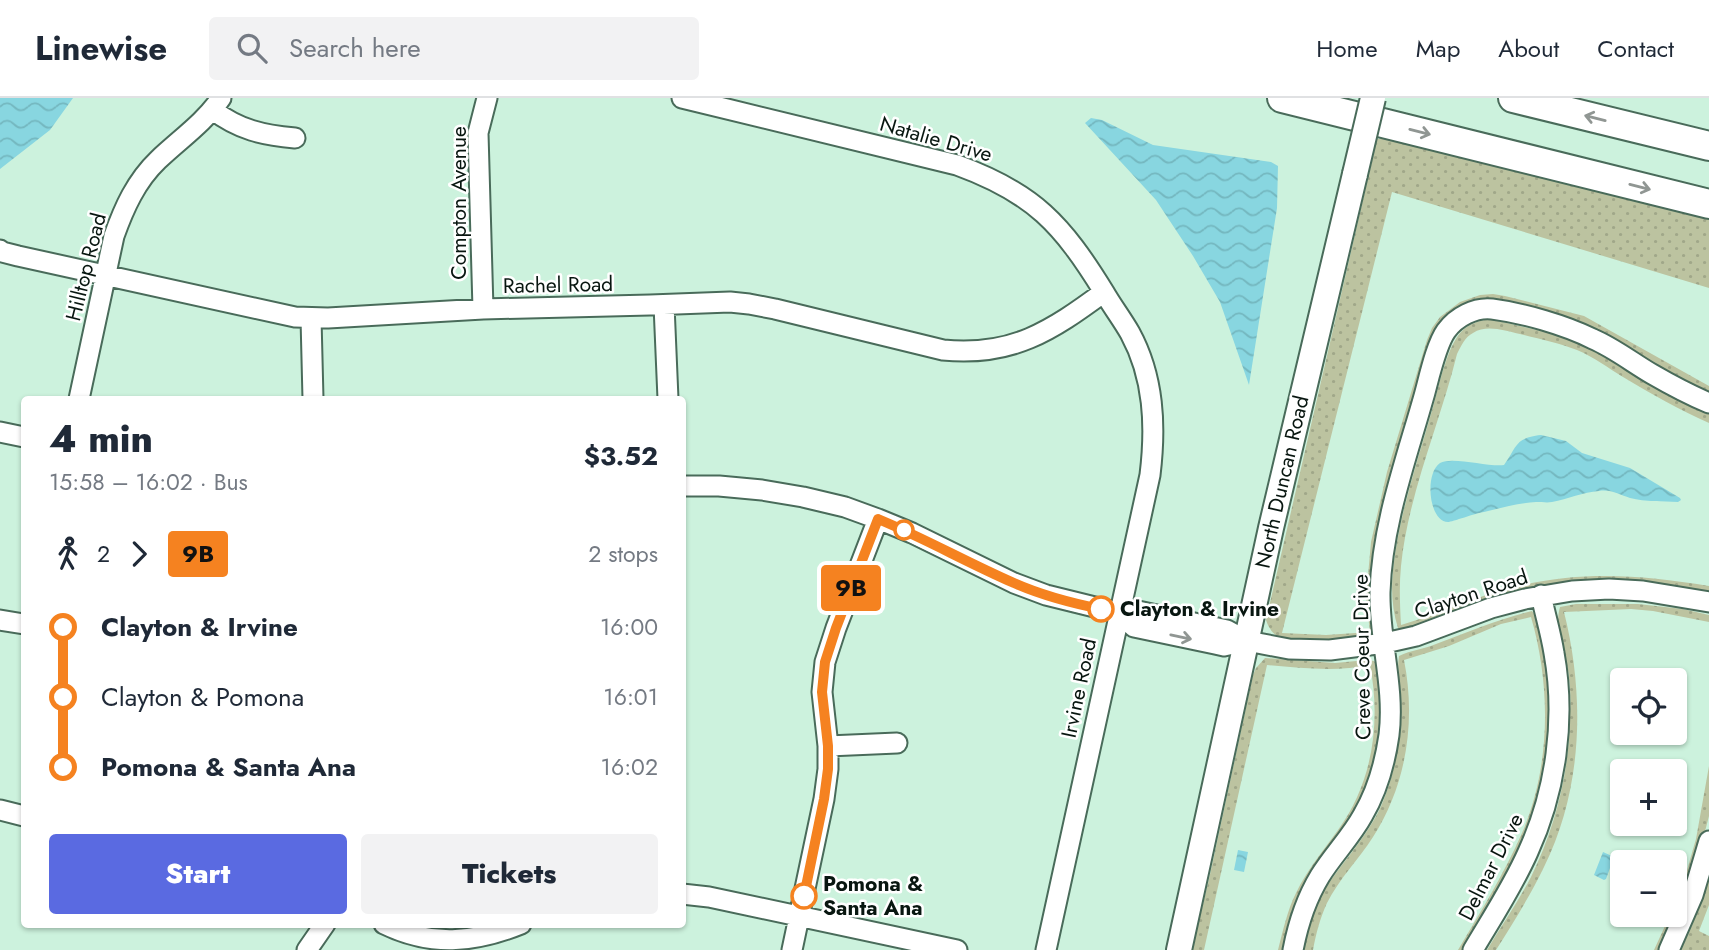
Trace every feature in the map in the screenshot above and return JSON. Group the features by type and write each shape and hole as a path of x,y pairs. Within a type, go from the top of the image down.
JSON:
{"highway":[{"path":"1282,98 1709,204"},
{"path":"1513,98 1709,146"}],"main road":[{"name":"North Duncan Road","path":"1179,950 1271,527 1373,98"}],"street":[{"name":"Compton Avenue","path":"482,309 478,133 487,98"},
{"name":"Natalie Drive","path":"682,98 957,165 987,175 1005,185 1051,219 1074,247 1139,352"},
{"path":"217,104 227,121 238,126 269,136 295,138"},
{"name":"Hilltop Road","path":"80,396 121,214 145,174 200,124 217,104"},
{"name":"Rachel Road","path":"0,250 295,317 730,302 962,352 1003,348 1024,341 1045,331 1104,292"},
{"path":"664,305 668,396"},
{"name":"Creve Coeur Drive","path":"1293,950 1310,895 1321,874 1364,814 1382,767 1390,717 1389,677 1380,592 1384,555 1390,520 1429,377 1447,329 1464,315 1479,309 1526,316 1595,340 1652,374 1709,403"},
{"path":"311,318 313,396"},
{"name":"Irvine Road","path":"1046,950 1150,475 1153,421 1150,394 1139,352"},
{"path":"0,432 21,437"},
{"name":"Clayton Road","path":"686,486 762,490 845,507 912,533 1014,583 1072,603 1119,614 1134,627 1215,645 1224,646 1247,641 1289,649 1359,648 1416,636 1491,608 1541,595 1572,591 1643,591 1709,602"},
{"path":"792,950 828,769 822,692 825,662 878,519"},
{"name":"Delmar Drive","path":"1473,950 1529,852 1541,821 1554,769 1559,726 1558,688 1555,654 1541,595"},
{"path":"0,620 21,624"},
{"path":"828,746 897,743"},
{"path":"0,810 21,815"},
{"path":"1669,950 1693,895 1709,841"},
{"path":"686,894 709,897 957,950"},
{"path":"307,950 322,928"},
{"path":"393,928 419,937 448,940 476,939 511,928"}],"green space":[{"path":"1377,139 1401,142 1709,218 1709,288 1392,192 1282,633 1326,635 1370,632 1366,598 1371,542 1387,472 1432,328 1440,317 1460,302 1493,294 1584,316 1709,386 1709,395 1498,303 1439,333 1375,627 1369,637 1358,641 1287,641 1274,634 1266,620"},
{"path":"1490,319 1567,337 1607,356 1674,397 1709,414 1709,423 1655,396 1577,350 1496,329 1478,330 1470,335 1457,354 1410,513 1401,566 1401,625 1502,590 1555,579 1606,576 1656,579 1709,586 1709,593 1618,582 1407,631 1398,628 1392,592 1396,549 1410,487 1444,367 1461,332 1471,324"},
{"path":"1576,604 1638,604 1683,609 1709,615 1709,622 1631,609 1564,612 1571,644 1577,709 1573,774 1567,806 1557,837 1533,888 1496,950 1487,950 1531,877 1548,838 1560,797 1567,755 1570,701 1569,675 1558,615 1560,607"},
{"path":"1532,611 1540,621 1546,643 1553,724 1534,827 1467,950 1458,950 1515,848 1532,807 1538,781 1543,753 1545,698 1538,643 1531,617 1501,624 1449,646 1404,660 1408,683 1408,728 1406,751 1394,795 1373,837 1327,903 1313,950 1304,950 1321,896 1370,827 1387,792 1400,730 1399,656"},
{"path":"1265,658 1335,663 1374,661 1378,666 1385,719 1378,764 1288,950 1278,950 1290,907 1300,885 1338,830 1359,792 1371,751 1375,708 1370,665 1332,669 1267,665 1204,950 1192,950 1253,675"},
{"path":"1709,766 1709,816 1687,889 1687,870 1696,839"},
{"path":"1709,879 1709,905 1699,931 1709,936 1709,950 1681,950 1692,925"},
{"path":"1665,927 1672,927 1663,950 1654,950"}],"water":[{"path":"0,98 73,98 50,130 0,169"},
{"path":"1091,118 1102,120 1153,145 1271,162 1278,166 1277,208 1249,385 1220,302 1193,256 1156,200 1085,123"},
{"path":"1541,435 1566,441 1582,453 1630,468 1681,500 1642,500 1603,491 1552,502 1516,505 1448,522 1436,514 1430,487 1435,469 1440,463 1453,461 1504,465 1522,441"},
{"path":"1238,850 1248,852 1244,872 1234,870"},
{"path":"1603,852 1610,855 1610,868 1606,879 1594,875"}],"bus line":[{"name":"9B","path":"804,896 828,769 822,692 825,662 878,519 1014,583 1072,603 1101,609"}],"place":[{"name":"Clayton & Irvine","path":"1101,609"},
{"name":"Pomona & Santa Ana","path":"804,896"}]}
